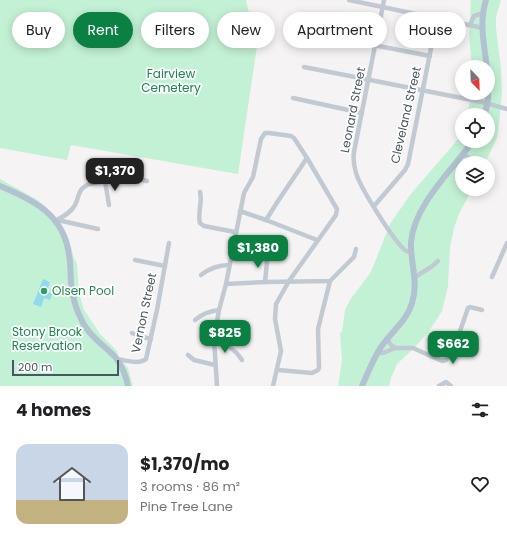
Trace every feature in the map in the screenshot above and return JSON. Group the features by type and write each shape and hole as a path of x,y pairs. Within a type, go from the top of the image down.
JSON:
{"main road":[{"path":"486,0 483,13 483,28 486,60"},
{"path":"487,108 488,103"},
{"path":"362,386 377,353 405,318 413,302 415,277 412,237 420,216 437,186 467,148"},
{"path":"0,186 34,202 46,210 64,235 69,254 71,283 76,310 89,332 117,359 124,371 128,386"}],"street":[{"path":"350,0 408,12"},
{"name":"Leonard Street","path":"382,12 384,0"},
{"path":"470,25 474,16 483,13"},
{"path":"466,24 483,28"},
{"path":"387,47 430,56"},
{"name":"Leonard Street","path":"375,48 354,152 354,162 358,178 385,224 403,247 412,252"},
{"name":"Cleveland Street","path":"374,206 407,167 431,48"},
{"path":"304,66 488,103 507,109"},
{"path":"293,98 362,114"},
{"path":"217,386 214,339 235,232 244,193 253,177 261,138 265,134 269,133 291,136 296,141 337,209 336,214 279,297 275,311 281,351 278,370 273,386"},
{"path":"463,153 466,156"},
{"path":"266,220 307,158"},
{"path":"54,221 68,213 75,206 79,192 84,186 130,177 147,181"},
{"path":"105,181 109,205"},
{"path":"200,192 202,198 199,219 200,223 204,226 235,232"},
{"path":"240,211 317,240"},
{"path":"54,221 62,221 98,229"},
{"name":"Vernon Street","path":"117,359 143,361 146,359 170,243"},
{"path":"492,277 507,243"},
{"path":"278,370 312,374 318,370 318,329 330,281 354,257 356,249"},
{"path":"265,255 267,262 265,282"},
{"path":"135,260 165,266"},
{"path":"415,277 438,261"},
{"path":"202,275 208,270 221,265 229,265"},
{"path":"226,284 330,281"},
{"path":"377,353 383,353 395,348 413,348 442,361 446,360 458,337 468,308 470,307 482,310"},
{"path":"195,320 201,315 219,310"},
{"path":"132,333 151,339"},
{"path":"214,339 238,353 242,360"},
{"path":"387,339 395,348"},
{"path":"188,355 194,360 215,365"},
{"path":"439,386 446,382 451,386"}],"green space":[{"name":"Fairview Cemetery","path":"0,0 246,0 249,12 217,12 217,48 257,48 238,174 71,145 67,160 0,148"},
{"path":"471,0 501,0 496,17 496,28 502,92 499,124 495,142 495,108 469,108 470,100 495,100 495,60 471,60 469,34"},
{"path":"455,143 455,148 492,148 488,156 455,156 455,196 468,196 454,228 450,247 448,286 442,311 429,331 397,364 389,386 338,386 342,360 340,333 342,332 345,310 350,300 371,272 390,224 410,195"},
{"name":"Stony Brook Reservation","path":"0,179 36,199 59,221 68,237 77,264 79,293 84,310 100,334 117,351 119,358 128,368 133,386 0,386"}],"water":[{"path":"43,279 50,282 47,291 52,294 50,300 44,298 41,307 33,304"}],"place":[{"name":"Olsen Pool","path":"44,291"}]}
